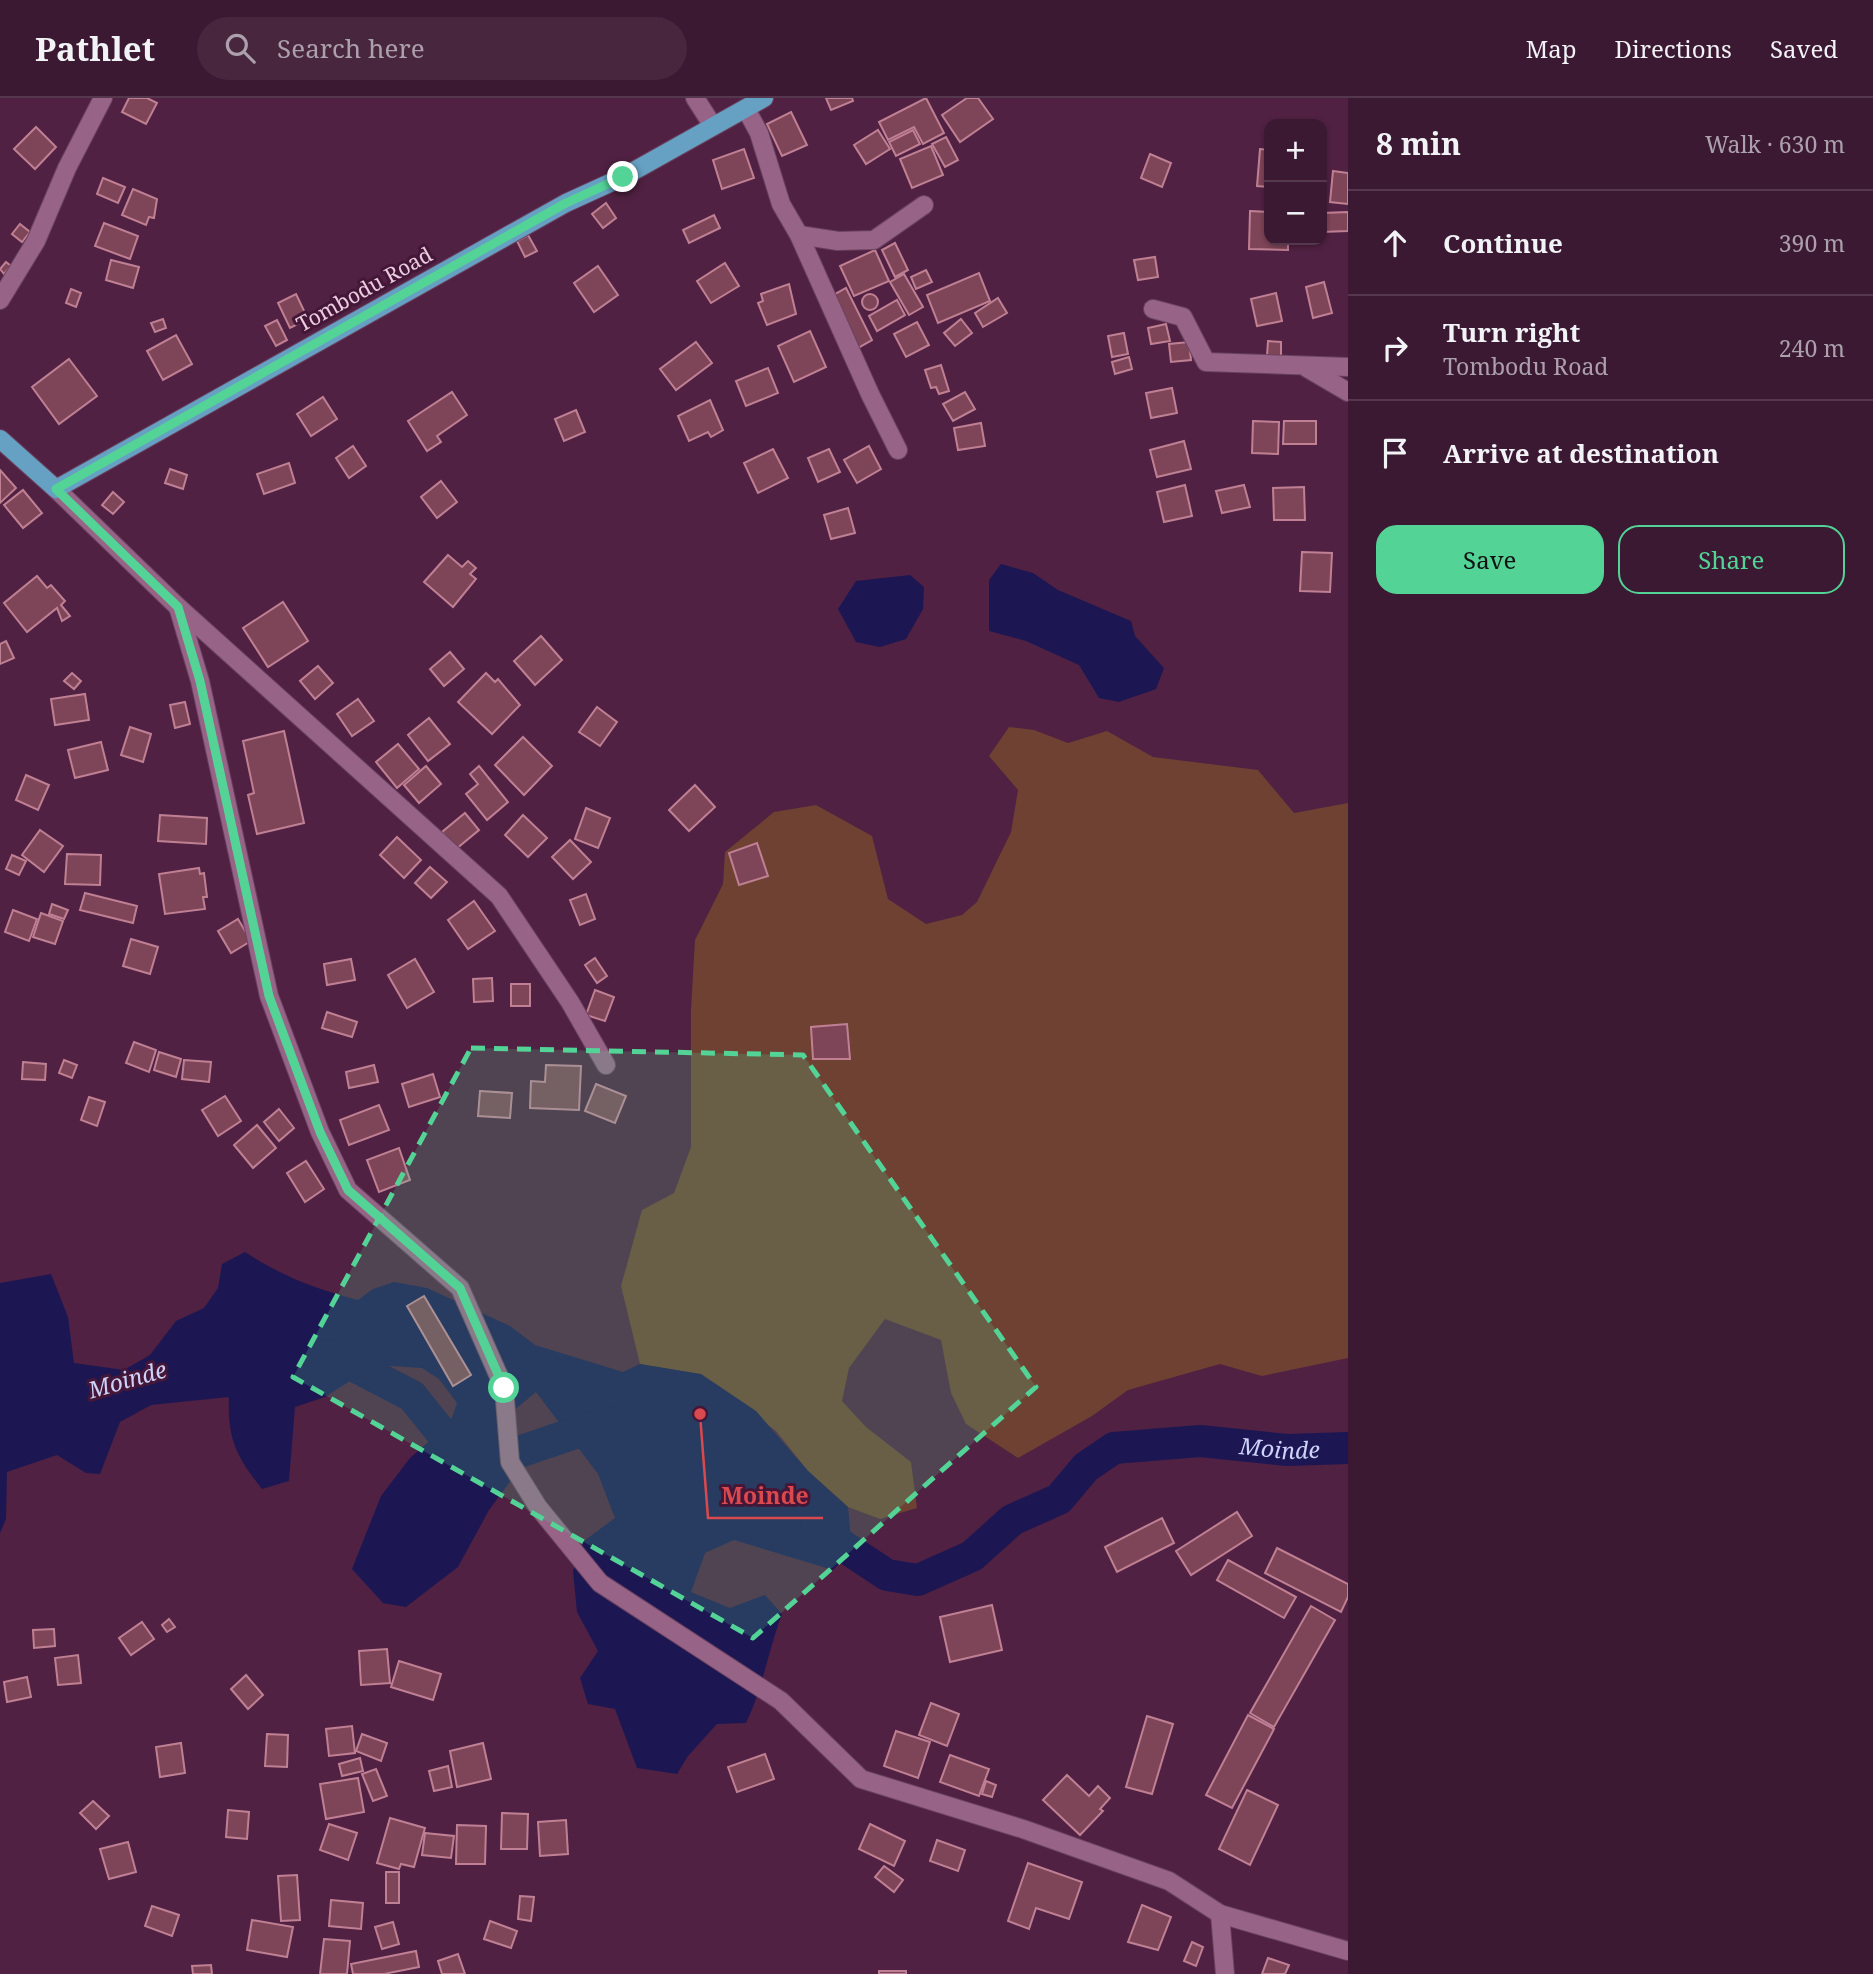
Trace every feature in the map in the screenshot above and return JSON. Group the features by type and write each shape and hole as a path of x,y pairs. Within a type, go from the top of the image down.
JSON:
{"main road":[{"name":"Tombodu Road","path":"56,489 554,209 623,177 764,98"},
{"path":"1,440 56,489"}],"street":[{"path":"0,300 36,241 71,159 103,98"},
{"path":"695,98 713,126"},
{"path":"746,109 764,146 781,204 799,235 898,450"},
{"path":"799,235 838,242 874,240 924,205"},
{"path":"1153,309 1183,317 1206,362 1348,367"},
{"path":"1304,366 1348,392"},
{"path":"56,489 178,607 499,896 570,1002 606,1065"},
{"path":"178,607 200,681 269,996 320,1132 348,1190 460,1288 504,1388 510,1462 538,1507 600,1583 781,1701 861,1779 1023,1829 1169,1881 1220,1914 1348,1951"},
{"path":"1220,1914 1225,1974"}],"highlighted area":[{"path":"471,1048 803,1055 1036,1387 753,1638 293,1377"}],"shaded area":[{"path":"1009,727 1034,730 1068,743 1107,731 1153,757 1258,770 1294,813 1348,803 1348,1358 1262,1376 1220,1364 1128,1390 1092,1416 1018,1458 966,1424 951,1393 941,1340 885,1319 849,1368 842,1401 866,1427 911,1462 917,1508 880,1519 848,1507 808,1471 776,1431 701,1375 640,1364 621,1286 642,1210 674,1193 691,1147 691,1009 695,940 723,884 725,852 774,812 816,805 872,836 888,899 926,924 962,915 977,902 1011,832 1018,790 989,756"}],"water":[{"path":"1001,564 1033,573 1058,590 1131,621 1135,636 1164,668 1156,689 1119,702 1099,698 1079,665 1026,641 989,631 989,580"},
{"path":"910,575 924,587 923,609 906,639 880,647 856,642 838,609 856,581"},
{"path":"245,1252 299,1281 358,1300 373,1289 394,1282 427,1288 510,1326 535,1345 623,1372 640,1364 701,1374 756,1411 808,1471 848,1507 852,1551 833,1570 734,1540 705,1553 691,1592 730,1608 765,1595 782,1614 746,1723 717,1724 688,1756 677,1774 637,1768 615,1709 588,1704 580,1678 598,1651 577,1612 573,1571 584,1541 615,1518 598,1474 536,1392 512,1412 520,1468 489,1510 458,1567 406,1607 383,1603 352,1569 381,1496 410,1458 450,1423 457,1403 439,1379 422,1368 375,1365 325,1397 295,1407 289,1481 262,1489 235,1447 230,1425 229,1397 151,1405 120,1422 100,1474 86,1473 57,1455 7,1472 6,1519 0,1533 0,1283 51,1274 68,1317 74,1363 124,1370 150,1355 176,1321 204,1308 218,1288 222,1264"}],"building":[{"path":"129,98 147,98 157,103 146,124 122,112"},
{"path":"826,98 852,98 853,101 831,110"},
{"path":"926,98 944,133 923,144 914,127 888,140 879,122"},
{"path":"967,98 978,98 993,119 960,142 942,115"},
{"path":"791,112 807,145 782,156 767,124"},
{"path":"36,127 56,147 35,169 14,149"},
{"path":"878,130 890,149 866,164 854,145"},
{"path":"913,130 920,144 896,156 889,142"},
{"path":"946,137 958,160 945,167 932,144"},
{"path":"931,146 943,175 912,188 900,159"},
{"path":"744,149 754,178 722,189 713,160"},
{"path":"1260,149 1264,149 1264,187 1257,186"},
{"path":"1150,154 1171,163 1162,187 1141,178"},
{"path":"1333,171 1348,173 1348,204 1330,202"},
{"path":"103,178 125,187 118,203 97,194"},
{"path":"133,189 157,199 154,218 149,217 146,225 122,215"},
{"path":"606,203 616,218 603,228 592,214"},
{"path":"1250,211 1264,212 1264,245 1288,245 1288,250 1249,249"},
{"path":"1348,212 1348,231 1327,232 1327,213"},
{"path":"714,215 720,228 689,243 683,230"},
{"path":"104,223 138,236 130,259 95,246"},
{"path":"20,224 30,232 22,242 12,234"},
{"path":"528,235 537,251 525,257 517,241"},
{"path":"895,243 908,270 895,277 882,250"},
{"path":"875,250 889,281 854,296 840,266"},
{"path":"1155,257 1158,277 1138,280 1134,260"},
{"path":"111,260 139,267 133,288 106,280"},
{"path":"6,262 11,266 4,274 0,269"},
{"path":"725,263 739,286 711,303 697,281"},
{"path":"598,266 618,295 594,312 574,283"},
{"path":"926,270 932,282 916,289 911,277"},
{"path":"979,273 990,301 938,323 927,295"},
{"path":"904,274 923,307 909,315 890,282"},
{"path":"1324,282 1332,313 1313,318 1306,287"},
{"path":"789,284 796,314 767,325 758,303 763,301 761,294"},
{"path":"846,288 872,340 856,349 830,297"},
{"path":"71,289 81,293 76,307 66,303"},
{"path":"1276,293 1282,321 1257,326 1251,299"},
{"path":"296,294 308,319 290,328 278,303"},
{"path":"867,294 873,294 878,302 876,308 867,310 862,305 862,299"},
{"path":"998,298 1007,313 983,327 975,313"},
{"path":"897,300 905,315 877,331 869,316"},
{"path":"163,319 166,328 155,332 151,323"},
{"path":"961,319 972,333 955,346 944,333"},
{"path":"277,320 287,340 276,346 265,326"},
{"path":"917,322 929,345 906,357 894,334"},
{"path":"1166,324 1170,341 1151,344 1148,328"},
{"path":"810,331 826,367 794,382 778,346"},
{"path":"1124,333 1128,354 1112,357 1108,336"},
{"path":"176,335 192,364 163,380 147,351"},
{"path":"1268,341 1281,342 1281,356 1267,356"},
{"path":"696,342 712,363 676,390 660,369"},
{"path":"1189,342 1191,360 1171,362 1169,344"},
{"path":"1129,357 1132,369 1115,374 1112,362"},
{"path":"69,359 97,396 59,424 32,387"},
{"path":"941,365 949,391 939,394 936,387 931,388 925,370"},
{"path":"768,368 778,393 746,406 736,381"},
{"path":"1172,388 1177,413 1151,418 1146,393"},
{"path":"452,392 467,415 437,436 441,442 427,451 408,421"},
{"path":"965,392 975,409 953,421 943,404"},
{"path":"323,397 337,419 311,436 297,414"},
{"path":"710,400 723,430 711,437 708,432 689,441 678,416"},
{"path":"576,410 585,432 564,441 555,419"},
{"path":"1253,421 1279,422 1278,454 1252,453"},
{"path":"1284,421 1316,421 1316,444 1283,444"},
{"path":"981,423 985,446 958,450 954,428"},
{"path":"1184,441 1191,469 1157,477 1150,450"},
{"path":"353,446 366,466 349,478 336,458"},
{"path":"869,446 881,469 857,483 844,460"},
{"path":"773,449 788,478 758,493 744,463"},
{"path":"829,449 840,472 818,482 808,458"},
{"path":"289,463 295,483 264,494 257,474"},
{"path":"170,469 187,475 183,489 165,483"},
{"path":"0,470 16,488 0,503"},
{"path":"441,481 457,502 437,518 421,497"},
{"path":"1185,485 1192,516 1164,522 1157,492"},
{"path":"1244,485 1250,507 1222,513 1216,491"},
{"path":"1304,487 1305,520 1274,520 1273,488"},
{"path":"23,490 42,513 23,528 4,505"},
{"path":"113,492 124,502 113,514 102,505"},
{"path":"848,508 855,533 831,539 824,515"},
{"path":"1302,552 1332,553 1330,592 1300,591"},
{"path":"448,555 462,567 468,561 476,568 470,574 476,579 453,607 424,582"},
{"path":"37,576 47,588 51,585 65,601 61,605 70,616 62,621 57,608 27,632 4,603"},
{"path":"283,602 308,641 268,667 243,628"},
{"path":"541,636 562,660 535,685 514,661"},
{"path":"6,641 14,658 0,664 0,644"},
{"path":"450,652 464,669 444,686 430,669"},
{"path":"318,666 333,683 315,699 300,681"},
{"path":"72,673 81,681 74,689 64,681"},
{"path":"486,673 495,682 498,679 520,705 492,734 458,702"},
{"path":"85,694 89,720 55,725 51,699"},
{"path":"358,699 374,721 352,736 337,714"},
{"path":"185,702 190,724 175,728 170,705"},
{"path":"597,707 617,722 600,746 579,732"},
{"path":"429,718 450,744 428,761 408,735"},
{"path":"130,727 151,734 143,762 121,755"},
{"path":"284,731 304,823 257,834 248,795 254,793 243,741"},
{"path":"523,737 552,766 524,795 495,765"},
{"path":"101,742 108,770 75,778 68,750"},
{"path":"398,744 419,769 397,788 376,762"},
{"path":"426,766 441,784 419,803 404,785"},
{"path":"479,766 508,802 487,820 466,794 478,784 470,774"},
{"path":"26,775 49,785 38,810 16,800"},
{"path":"695,785 715,807 689,831 669,810"},
{"path":"586,808 610,818 598,848 575,839"},
{"path":"465,813 479,830 456,849 442,832"},
{"path":"160,815 207,818 206,844 158,841"},
{"path":"523,815 547,838 528,857 505,835"},
{"path":"40,830 63,846 44,872 22,855"},
{"path":"397,837 421,860 404,878 380,855"},
{"path":"570,840 591,862 573,879 552,857"},
{"path":"757,843 768,876 739,885 729,853"},
{"path":"67,854 101,855 100,885 65,884"},
{"path":"12,855 26,861 19,875 6,869"},
{"path":"430,867 447,882 431,898 415,883"},
{"path":"199,868 200,874 204,873 207,897 203,897 205,909 165,914 159,874"},
{"path":"85,893 137,906 133,923 80,910"},
{"path":"586,894 595,919 580,925 570,900"},
{"path":"474,901 495,931 468,949 448,920"},
{"path":"52,904 68,910 64,919 49,914"},
{"path":"13,910 37,919 29,941 5,932"},
{"path":"41,913 63,921 55,944 33,937"},
{"path":"238,919 251,941 231,953 218,931"},
{"path":"131,939 158,947 150,974 123,966"},
{"path":"595,958 607,976 597,983 585,965"},
{"path":"351,959 355,980 327,985 324,964"},
{"path":"415,959 434,992 407,1008 388,975"},
{"path":"492,978 493,1001 474,1002 473,979"},
{"path":"511,984 530,984 530,1006 511,1006"},
{"path":"595,990 614,997 605,1021 586,1015"},
{"path":"327,1012 357,1022 352,1037 322,1028"},
{"path":"847,1024 850,1059 813,1059 811,1027"},
{"path":"134,1042 156,1050 149,1072 126,1063"},
{"path":"159,1052 181,1059 176,1077 154,1070"},
{"path":"64,1060 77,1065 72,1078 59,1073"},
{"path":"184,1060 211,1062 209,1082 182,1079"},
{"path":"23,1062 46,1064 45,1080 22,1079"},
{"path":"374,1065 378,1082 349,1088 346,1072"},
{"path":"546,1065 581,1066 579,1110 530,1108 531,1081 545,1082"},
{"path":"433,1074 440,1097 409,1107 402,1084"},
{"path":"596,1084 626,1096 615,1123 585,1111"},
{"path":"480,1091 512,1093 510,1118 478,1116"},
{"path":"225,1096 241,1121 218,1136 202,1110"},
{"path":"89,1097 105,1102 97,1126 81,1120"},
{"path":"379,1105 389,1130 349,1145 340,1120"},
{"path":"279,1109 294,1128 279,1141 264,1122"},
{"path":"257,1125 276,1148 253,1168 234,1145"},
{"path":"399,1148 410,1180 379,1192 367,1160"},
{"path":"306,1161 324,1189 305,1202 287,1173"},
{"path":"424,1296 471,1375 453,1386 407,1306"},
{"path":"1237,1512 1252,1536 1191,1575 1176,1551"},
{"path":"1162,1518 1174,1543 1117,1572 1105,1547"},
{"path":"1277,1548 1348,1584 1348,1597 1341,1612 1265,1573"},
{"path":"1228,1560 1296,1597 1284,1618 1217,1580"},
{"path":"992,1605 1002,1650 950,1662 940,1617"},
{"path":"1311,1606 1335,1620 1274,1727 1250,1713"},
{"path":"169,1619 175,1627 167,1632 162,1625"},
{"path":"142,1622 154,1639 131,1655 119,1638"},
{"path":"54,1629 55,1646 34,1648 33,1630"},
{"path":"387,1649 390,1683 361,1685 359,1651"},
{"path":"78,1655 81,1683 58,1685 55,1658"},
{"path":"399,1661 441,1674 433,1700 391,1687"},
{"path":"246,1675 263,1695 248,1709 231,1689"},
{"path":"27,1677 31,1697 7,1702 4,1682"},
{"path":"931,1703 959,1714 947,1746 919,1735"},
{"path":"1248,1715 1274,1729 1232,1808 1206,1795"},
{"path":"1147,1716 1173,1724 1152,1794 1126,1787"},
{"path":"352,1726 355,1753 329,1756 326,1729"},
{"path":"896,1731 930,1742 918,1778 884,1766"},
{"path":"267,1734 288,1735 287,1767 265,1766"},
{"path":"362,1734 387,1743 381,1761 356,1751"},
{"path":"181,1743 185,1773 160,1777 156,1747"},
{"path":"483,1743 491,1779 457,1787 450,1751"},
{"path":"765,1754 774,1779 737,1792 728,1767"},
{"path":"950,1755 989,1769 979,1796 940,1782"},
{"path":"360,1758 363,1771 342,1776 339,1764"},
{"path":"448,1766 452,1787 434,1791 429,1771"},
{"path":"376,1769 387,1796 373,1801 362,1774"},
{"path":"1067,1775 1089,1796 1098,1786 1110,1798 1100,1809 1103,1811 1080,1835 1043,1800"},
{"path":"358,1778 364,1812 326,1819 320,1784"},
{"path":"986,1781 996,1785 992,1797 982,1794"},
{"path":"1247,1790 1278,1805 1250,1865 1219,1849"},
{"path":"93,1801 109,1816 96,1829 80,1813"},
{"path":"228,1810 249,1812 247,1839 226,1837"},
{"path":"502,1813 528,1814 527,1849 501,1849"},
{"path":"390,1818 425,1828 414,1867 401,1864 399,1869 377,1863"},
{"path":"566,1820 568,1854 540,1856 538,1822"},
{"path":"329,1824 357,1833 348,1860 320,1850"},
{"path":"870,1824 905,1841 894,1866 859,1849"},
{"path":"457,1825 486,1826 485,1864 456,1864"},
{"path":"425,1833 454,1836 451,1858 422,1855"},
{"path":"937,1840 965,1850 958,1871 930,1861"},
{"path":"128,1842 136,1872 109,1879 100,1849"},
{"path":"1028,1863 1082,1882 1069,1919 1036,1908 1029,1929 1008,1921"},
{"path":"884,1866 903,1880 894,1892 875,1877"},
{"path":"386,1872 399,1872 399,1903 386,1903"},
{"path":"297,1875 300,1920 281,1921 278,1876"},
{"path":"520,1896 534,1897 531,1921 518,1919"},
{"path":"331,1900 363,1903 361,1929 329,1926"},
{"path":"1142,1905 1171,1917 1158,1950 1128,1942"},
{"path":"152,1906 179,1915 172,1936 145,1926"},
{"path":"252,1920 293,1927 287,1957 247,1950"},
{"path":"490,1921 517,1931 511,1948 484,1939"},
{"path":"393,1922 399,1944 382,1949 375,1927"},
{"path":"324,1939 350,1941 347,1974 320,1974"},
{"path":"1192,1942 1203,1947 1196,1966 1184,1961"},
{"path":"416,1951 419,1967 384,1974 353,1974 351,1964"},
{"path":"458,1954 465,1974 442,1974 438,1961"},
{"path":"1268,1958 1289,1965 1285,1974 1262,1974"},
{"path":"211,1965 212,1974 193,1974 192,1966"},
{"path":"879,1971 906,1971 906,1974 879,1974"}],"waterway":[{"name":"Moinde","path":"326,1355 339,1358 412,1396 470,1468 493,1470 510,1455 610,1421"},
{"name":"Moinde","path":"816,1528 887,1575 918,1580 972,1556 1012,1520 1059,1499 1086,1467 1114,1448 1200,1441 1287,1450 1348,1448"}],"place":[{"name":"Moinde","path":"700,1414"}],"route":[{"path":"504,1388 460,1288 348,1190 320,1132 269,996 200,681 178,607 56,489 566,203 623,177"}]}
